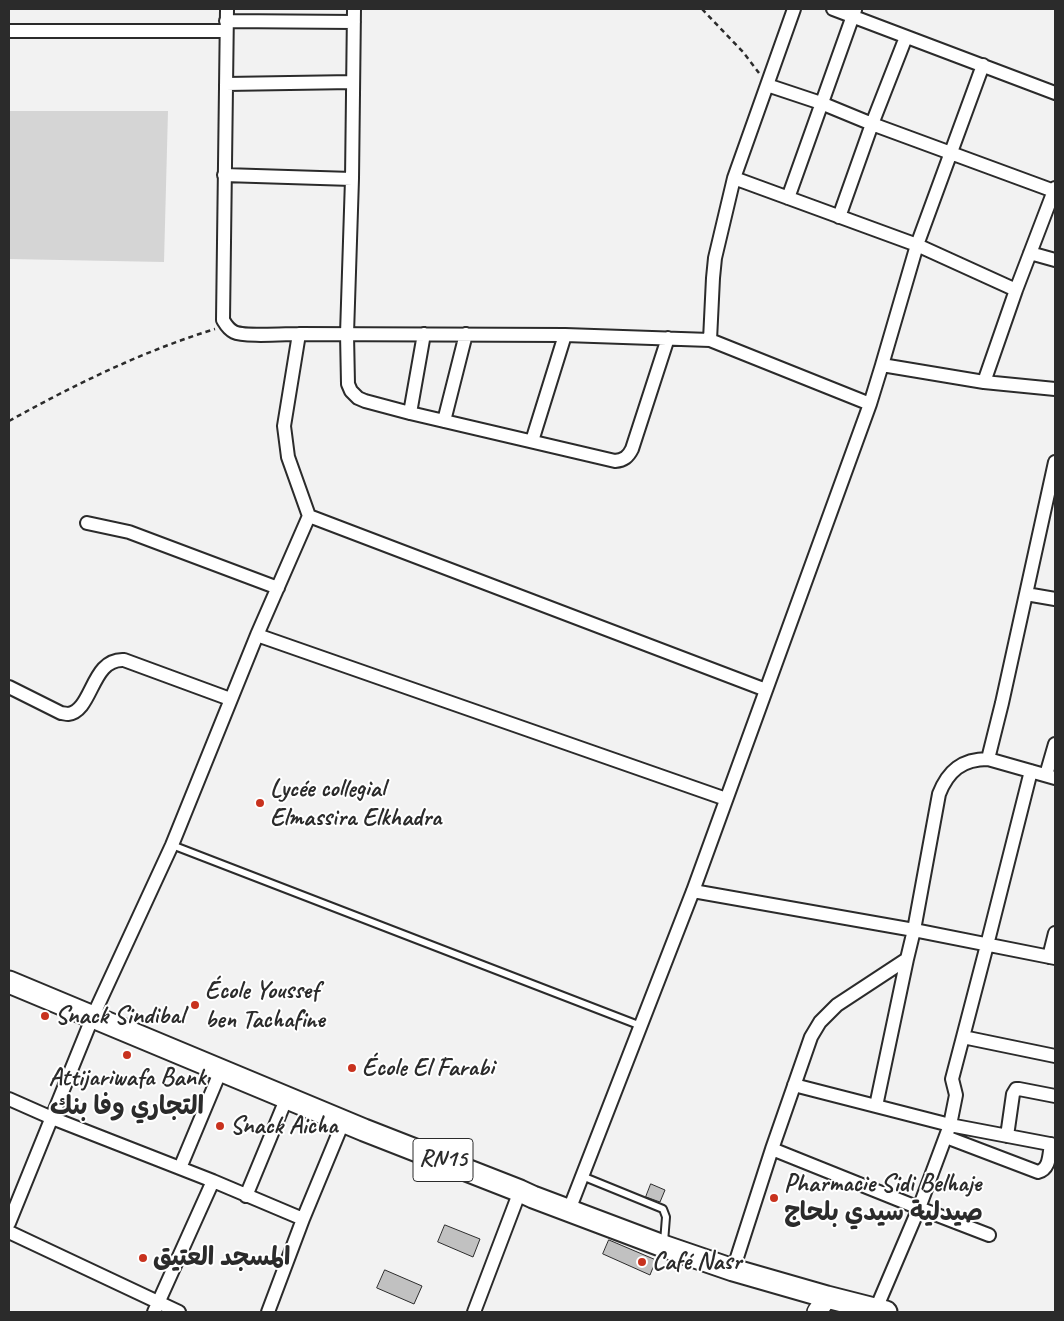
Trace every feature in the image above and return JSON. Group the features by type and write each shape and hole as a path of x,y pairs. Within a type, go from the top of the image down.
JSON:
{"main road":[{"name":"RN15","path":"9,982 287,1098 520,1190 533,1197 733,1270 822,1305 881,1311"}],"street":[{"path":"710,340 715,258 734,178 794,9"},
{"path":"833,9 854,13 906,37 1055,93"},
{"path":"788,198 854,13"},
{"path":"9,31 354,15 352,178 347,334 348,384 351,392 358,398 410,413 615,461 626,458 632,449 668,338"},
{"path":"226,20 223,314 226,325 230,329 240,334 565,334 710,340 870,404"},
{"path":"839,217 872,124 906,37"},
{"path":"569,1210 693,890 870,404 917,245 983,66"},
{"path":"226,84 353,82"},
{"path":"767,85 1055,189 1016,290 984,382"},
{"path":"224,175 352,178"},
{"path":"734,178 917,245 1016,290"},
{"path":"1030,253 1055,260"},
{"path":"9,1223 93,1016 172,845 230,699 309,516 288,457 284,426 299,334"},
{"path":"410,413 424,334"},
{"path":"444,421 466,334"},
{"path":"532,441 565,334"},
{"path":"882,365 984,382 1055,389"},
{"path":"988,759 1026,594 1050,506 1055,462"},
{"path":"309,516 766,690"},
{"path":"87,523 129,532 278,588"},
{"path":"1026,594 1055,600"},
{"path":"257,635 726,799"},
{"path":"9,687 60,713 70,714 82,704 104,667 117,660 124,660 230,699"},
{"path":"876,1106 914,930 938,794 948,776 957,767 976,759 988,759 1051,776 1055,744"},
{"path":"881,1311 950,1125 956,1096 952,1079 1031,771"},
{"path":"693,890 914,930 1052,958 1055,932"},
{"path":"733,1270 811,1037 825,1016 837,1004 907,959"},
{"path":"963,1037 1055,1056"},
{"path":"180,1168 221,1070"},
{"path":"794,1086 950,1125 1053,1144 1047,1165 1042,1171 1038,1172 946,1137"},
{"path":"1007,1136 1015,1091 1019,1089 1055,1096"},
{"path":"246,1196 287,1098"},
{"path":"9,1099 303,1218"},
{"path":"268,1312 303,1218 344,1120"},
{"path":"772,1149 919,1208 990,1234"},
{"path":"156,1308 213,1181"},
{"path":"474,1312 520,1190"},
{"path":"9,1232 156,1308 179,1312"}],"lane":[{"path":"172,845 641,1026"},
{"path":"582,1176 663,1209 666,1217 663,1246"}],"path":[{"path":"702,9 743,52 767,85"},
{"path":"9,421 110,370 188,337 226,325"}],"shaded area":[{"path":"9,111 168,111 164,262 9,259"}],"building":[{"path":"651,1184 665,1190 660,1202 646,1197"},
{"path":"445,1225 480,1239 473,1257 438,1242"},
{"path":"609,1240 656,1260 650,1275 603,1254"},
{"path":"385,1270 422,1286 414,1304 377,1288"}],"place":[{"name":"Lycée collegial Elmassira Elkhadra","path":"260,803"},
{"name":"École Youssef ben Tachafine","path":"195,1005"},
{"name":"Snack Sindibal","path":"45,1016"},
{"name":"Attijariwafa Bank التجاري وفا بنك","path":"127,1055"},
{"name":"École El Farabi","path":"352,1068"},
{"name":"Snack Aicha","path":"220,1126"},
{"name":"Pharmacie Sidi Belhaje صيدلية سيدي بلحاج","path":"774,1198"},
{"name":"المسجد العتيق","path":"143,1258"},
{"name":"Café Nasr","path":"642,1262"}]}
